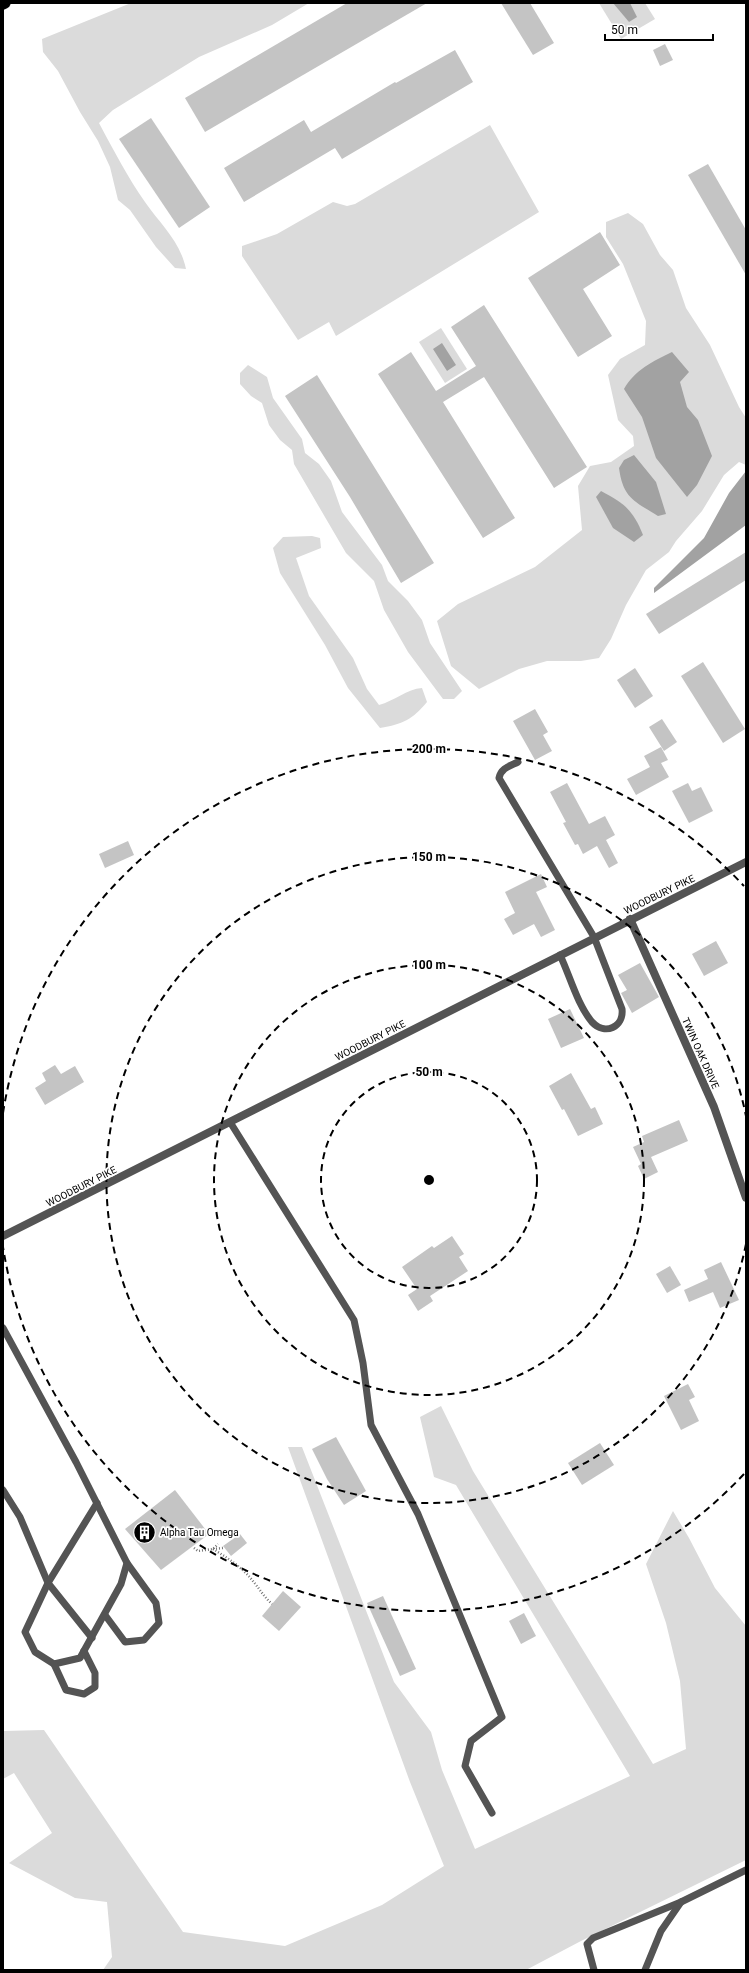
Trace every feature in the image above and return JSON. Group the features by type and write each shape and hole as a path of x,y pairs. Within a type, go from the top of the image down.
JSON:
{"street":[{"name":"WOODBURY PIKE","path":"3,1236 594,937 746,862"},
{"name":"TWIN OAK DRIVE","path":"630,919 714,1106 746,1198"}],"lane":[{"path":"518,762 505,768 498,778 594,937 622,1009 623,1016 619,1024 607,1030 600,1028 593,1022 584,1008 560,955"},
{"path":"230,1122 354,1320 363,1363 371,1425 418,1514 502,1717 471,1741 465,1766 492,1813"},
{"path":"3,1328 97,1503 127,1563 156,1603 159,1623 144,1640 125,1642 104,1614"},
{"path":"3,1490 20,1517 48,1582 92,1638"},
{"path":"84,1651 95,1673 95,1687 84,1694 66,1690 54,1664 35,1652 24,1632 48,1582 97,1503"},
{"path":"54,1664 80,1658 121,1584 127,1563"},
{"path":"594,1970 587,1944 593,1938 681,1902 746,1870"},
{"path":"645,1970 662,1931 681,1902"}],"path":[{"path":"213,1549 218,1544"},
{"path":"194,1548 198,1551 223,1548"},
{"path":"213,1549 251,1578 265,1598 272,1604"}],"shaded area":[{"path":"131,3 309,3 272,25 199,57 113,110 99,123 139,193 175,242 186,269 175,268 156,247 130,210 118,200 110,167 98,141 80,112 58,71 43,52 42,39"},
{"path":"599,3 645,3 655,19 621,39"},
{"path":"613,3 630,3 637,17 629,22"},
{"path":"490,125 539,212 336,336 329,322 298,340 242,256 242,246 277,234 333,202 347,206 355,204"},
{"path":"628,213 643,224 660,255 673,270 686,308 710,345 739,407 746,418 746,465 739,462 724,475 702,511 676,541 669,552 646,570 626,605 611,639 599,658 581,661 547,661 519,669 479,689 451,666 437,621 458,604 535,567 582,530 578,486 590,466 611,462 634,446 633,436 618,420 608,375 620,359 645,345 646,321 623,264 606,237 606,222"},
{"path":"441,328 467,369 445,383 419,342"},
{"path":"442,343 456,365 447,371 433,349"},
{"path":"672,352 689,372 680,382 687,407 698,420 712,456 697,485 687,497 656,458 642,417 624,389 633,376 639,371"},
{"path":"248,365 267,377 273,398 302,439 305,453 319,464 331,481 342,512 382,565 388,581 408,601 422,620 430,643 462,691 454,699 443,699 408,652 384,610 374,581 346,553 294,464 292,450 280,440 269,425 262,403 251,396 240,384 240,373"},
{"path":"634,455 656,482 666,514 658,516 636,502 631,498 623,486 619,468 624,460"},
{"path":"746,471 746,525 654,593 654,588 704,538 729,493"},
{"path":"601,491 616,499 627,508 635,519 643,535 634,542 613,528 596,497"},
{"path":"312,536 320,538 321,548 296,558 309,596 353,658 367,689 379,705 416,689 422,688 427,702 417,713 401,723 380,728 348,688 325,645 280,573 273,548 283,537"},
{"path":"441,1406 473,1471 653,1764 686,1749 680,1681 666,1623 646,1564 673,1511 715,1588 746,1626 746,1860 581,1941 526,1970 103,1970 112,1957 107,1902 75,1898 9,1863 52,1833 14,1773 3,1779 3,1731 44,1730 183,1932 285,1946 382,1905 444,1866 410,1782 288,1447 302,1447 394,1682 431,1732 442,1770 475,1849 630,1776 456,1485 434,1477 420,1417"}],"building":[{"path":"347,3 427,3 205,132 185,98"},
{"path":"501,3 530,3 554,43 533,55"},
{"path":"665,44 673,60 660,66 653,50"},
{"path":"455,50 473,82 342,159 335,148 244,202 224,168 304,120 311,132 395,82 396,83"},
{"path":"151,118 210,207 179,228 119,139"},
{"path":"708,164 746,230 746,275 688,175"},
{"path":"600,232 620,265 583,289 612,336 578,357 528,278"},
{"path":"484,305 587,467 554,488 484,377 443,402 515,518 483,538 378,374 411,352 436,391 476,366 451,327"},
{"path":"317,375 434,563 401,583 350,497 285,396"},
{"path":"746,552 746,580 659,634 646,614"},
{"path":"703,662 745,729 723,743 681,676"},
{"path":"635,668 653,696 635,708 617,680"},
{"path":"535,709 548,732 543,735 552,751 535,760 513,721"},
{"path":"662,719 677,742 664,751 649,727"},
{"path":"661,747 668,760 661,763 669,777 636,795 627,779 650,767 644,756"},
{"path":"567,783 589,824 605,816 615,835 606,840 618,863 609,868 597,846 583,854 578,844 575,845 563,823 566,822 550,792"},
{"path":"688,783 692,791 701,787 713,811 689,823 672,791"},
{"path":"128,841 134,855 105,868 99,854"},
{"path":"541,874 547,887 536,892 555,930 541,937 534,924 513,935 504,919 515,913 505,892"},
{"path":"716,941 728,963 704,976 692,954"},
{"path":"640,963 659,997 632,1013 621,993 627,990 618,975"},
{"path":"570,1009 584,1038 561,1048 548,1019"},
{"path":"55,1065 61,1074 75,1066 84,1082 45,1105 35,1088 46,1081 42,1073"},
{"path":"571,1073 591,1109 595,1107 603,1124 578,1136 564,1109 562,1110 549,1086"},
{"path":"679,1120 688,1141 651,1157 658,1172 644,1179 638,1166 641,1164 633,1147 644,1142 642,1136"},
{"path":"452,1236 464,1254 459,1257 468,1271 430,1296 433,1301 418,1311 408,1295 417,1289 402,1267 432,1246 434,1248"},
{"path":"721,1262 739,1300 720,1308 713,1292 689,1302 684,1290 708,1279 704,1270"},
{"path":"670,1266 681,1285 667,1293 656,1274"},
{"path":"688,1384 695,1397 689,1400 699,1421 681,1430 664,1396"},
{"path":"336,1437 366,1491 344,1505 327,1479 312,1449"},
{"path":"600,1443 614,1465 582,1485 568,1463"},
{"name":"Alpha Tau Omega","path":"175,1490 209,1534 161,1570 125,1529"},
{"path":"240,1534 247,1543 231,1556 223,1546"},
{"path":"283,1591 301,1607 279,1631 262,1616"},
{"path":"383,1596 416,1669 400,1676 367,1603"},
{"path":"524,1613 536,1636 521,1644 509,1621"}],"place":[{"name":"Alpha Tau Omega","path":"145,1532"}]}
